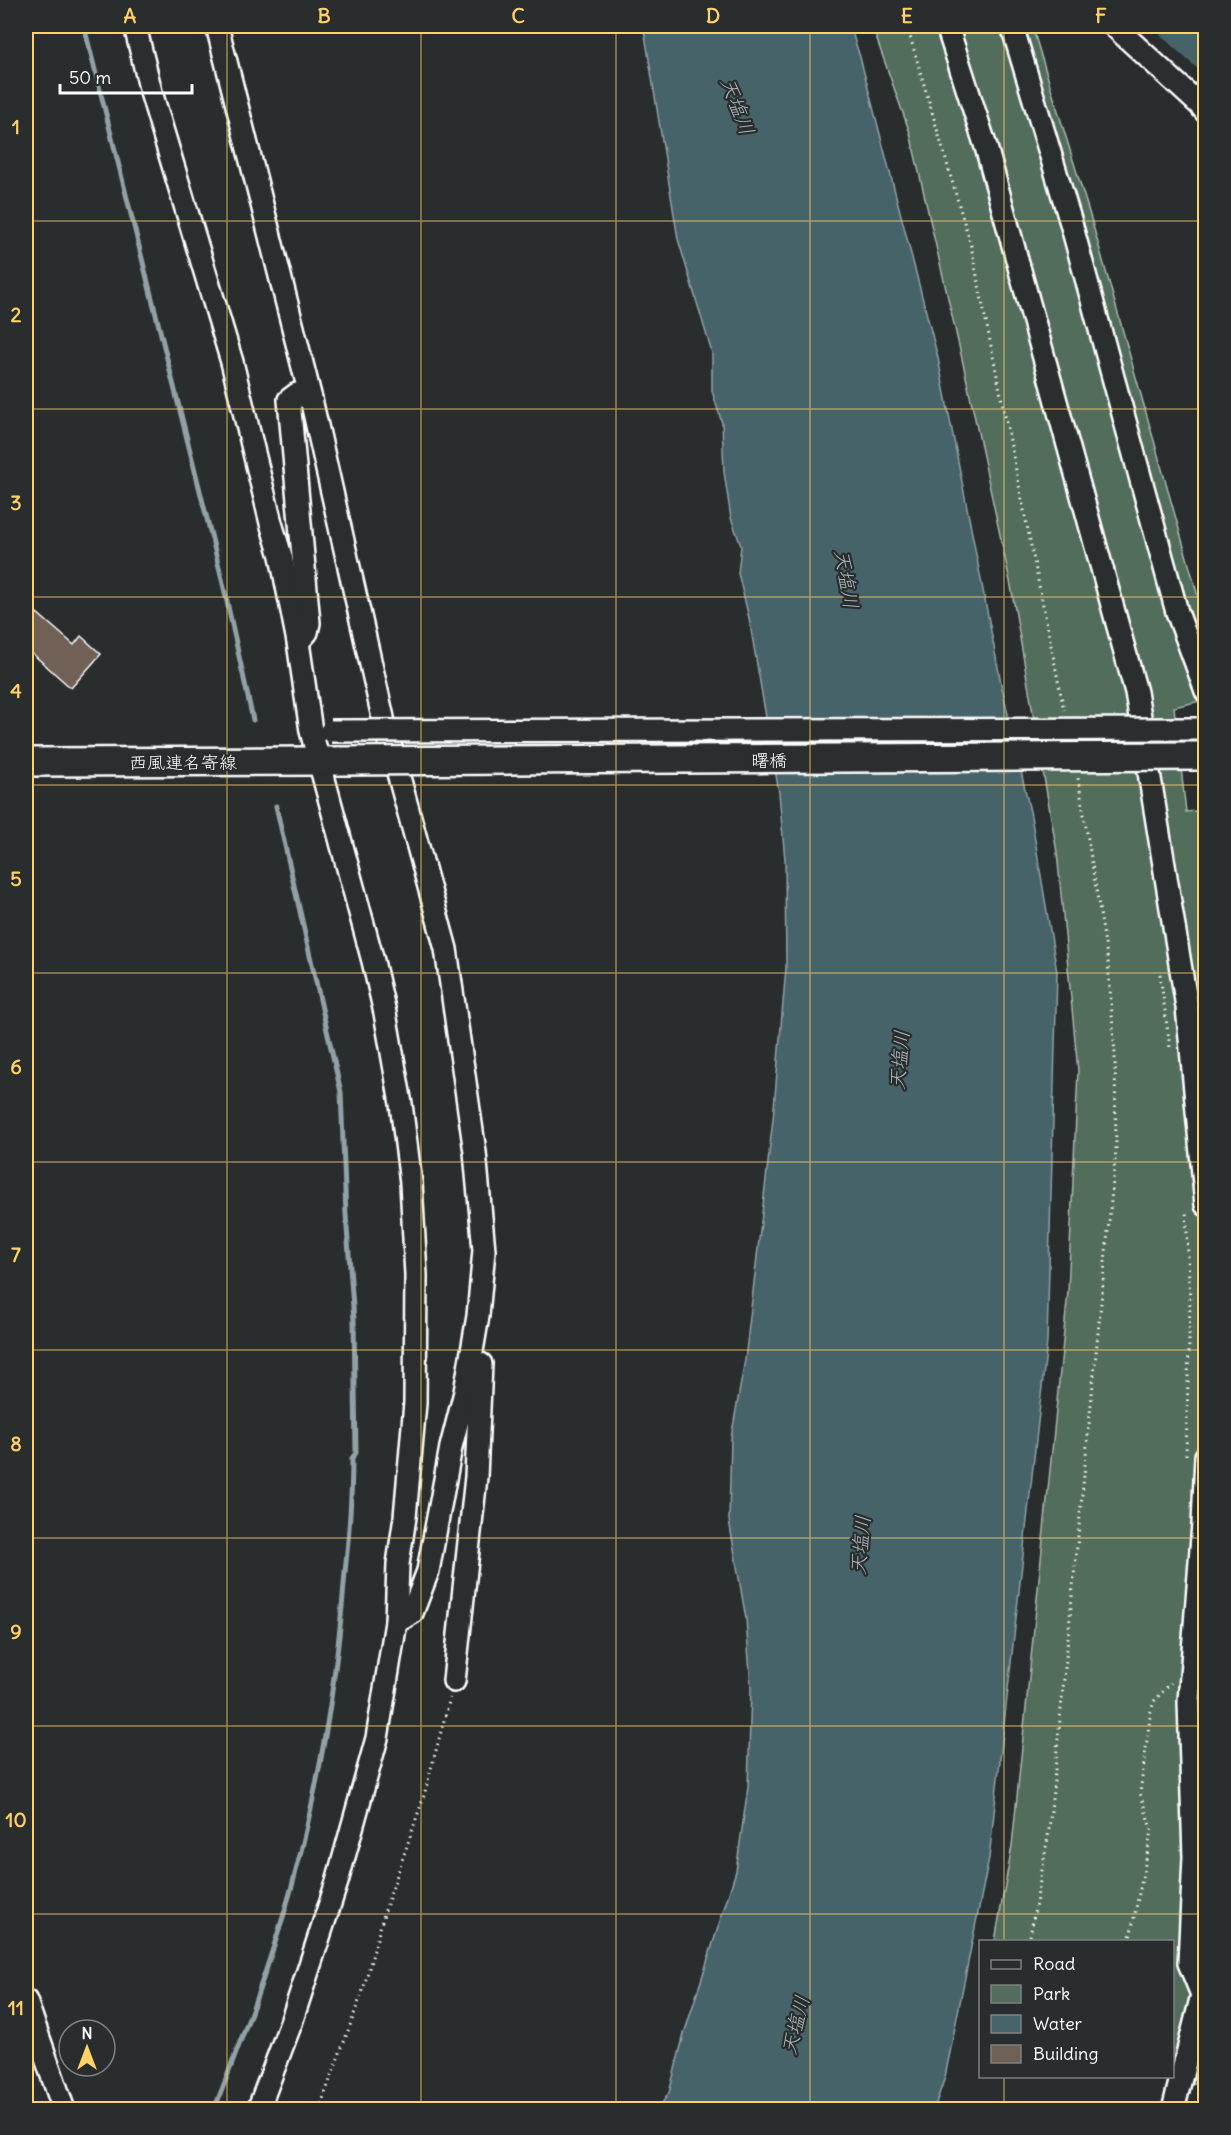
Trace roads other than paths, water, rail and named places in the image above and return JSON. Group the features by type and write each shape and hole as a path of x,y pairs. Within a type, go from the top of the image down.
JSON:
{"main road":[{"name":"曙橋","path":"329,761 1202,756"},
{"name":"西風連名寄線","path":"26,762 329,761"}],"street":[{"path":"135,26 151,92 232,362 281,556 298,642 329,761 373,961 401,1104 411,1183 416,1275 414,1403 405,1517 398,1564 396,1622 376,1738 338,1882 291,2023 258,2109"},
{"path":"217,26 311,399 384,722 446,949 475,1152 484,1250 478,1316 465,1392 451,1447 428,1571 412,1613 396,1622"},
{"path":"947,26 986,147 1136,692 1187,1007 1196,1207"},
{"path":"1012,26 1071,223 1177,612 1206,691"},
{"path":"1114,26 1206,112"},
{"path":"298,642 307,632 309,615 289,400 297,394 311,399"},
{"path":"321,731 1201,729"},
{"path":"454,1682 476,1477 481,1352 478,1316"},
{"path":"1173,2109 1204,1988 1189,1963 1194,1857 1189,1701 1203,1524 1196,1456"},
{"path":"26,2001 64,2109"}],"water":[{"name":"天塩川","path":"642,26 850,26 938,358 1001,683 1031,816 1057,972 1047,1342 989,1858 945,2077 934,2109 658,2109 669,2093 684,2034 736,1871 748,1787 751,1688 746,1619 729,1520 731,1438 745,1360 773,1119 786,968 785,860 779,793 749,618 738,573 741,546 731,518 724,472 722,423 712,391 712,353 678,239"}],"waterway":[{"path":"84,26 222,579 253,720"},
{"path":"1174,26 1206,55"},
{"path":"214,2110 275,1943 311,1808 332,1691 342,1612 352,1458 356,1453 354,1320 346,1215 341,1092 276,806"}]}
